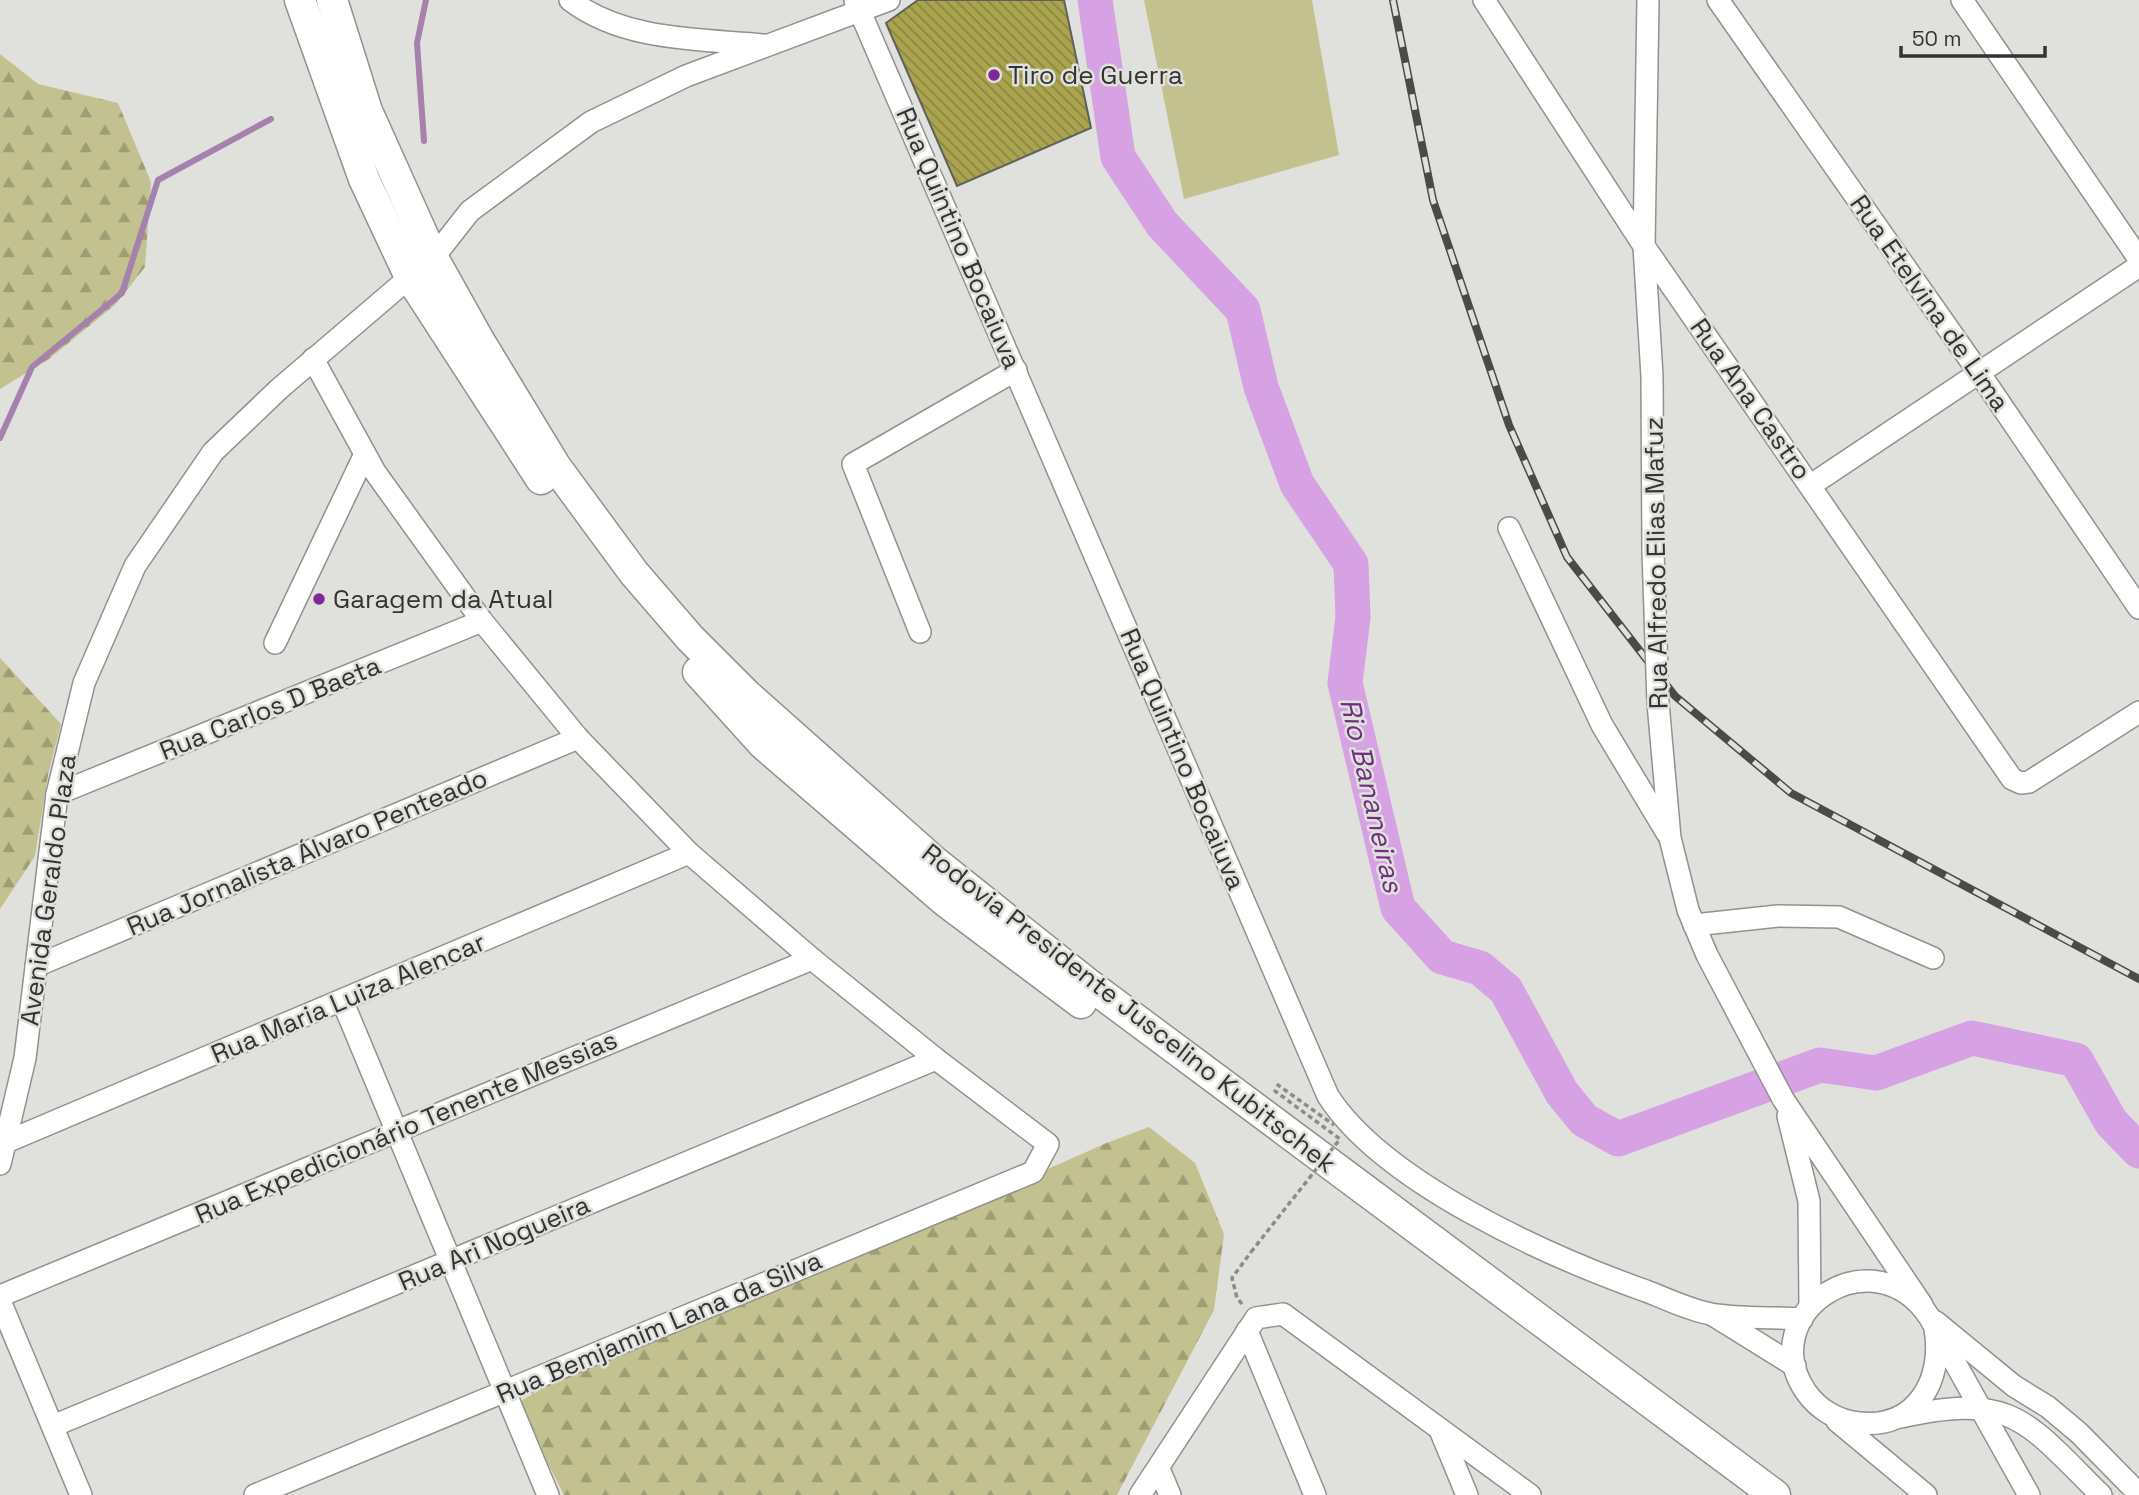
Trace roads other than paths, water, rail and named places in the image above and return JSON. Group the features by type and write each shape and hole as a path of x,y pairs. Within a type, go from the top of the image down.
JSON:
{"highway":[{"name":"Rodovia Presidente Juscelino Kubitschek","path":"300,0 364,179 410,277 543,482 676,646 763,744 945,901 1740,1495"},
{"name":"Rodovia Presidente Juscelino Kubitschek","path":"332,0 367,111 433,258 556,467 634,573 690,638 747,695 935,862 1087,983 1775,1495"}],"street":[{"path":"570,0 585,12 619,27 665,35 770,46"},
{"path":"433,258 470,211 592,122 686,76 770,46 858,6 889,0"},
{"name":"Rua Ana Castro","path":"1484,0 1644,246 2011,779 2021,783 2029,782 2139,712"},
{"name":"Rua Alfredo Elias Mafuz","path":"1648,0 1644,246 1652,376 1653,551 1658,703 1670,838 1694,925 1756,1052 1783,1100 1929,1317"},
{"name":"Rua Etelvina de Lima","path":"1718,0 1980,374 2139,608"},
{"path":"1962,0 2139,259"},
{"name":"Rua Quintino Bocaiuva","path":"858,6 1328,1096 1339,1112 1410,1174 1503,1230 1573,1265 1711,1314 1795,1366"},
{"path":"1811,485 2139,266"},
{"name":"Avenida Geraldo Plaza","path":"0,1164 25,1058 57,794 84,683 135,566 213,452 313,359 410,277"},
{"path":"313,359 365,454 482,621 578,737 689,853 812,959 936,1059"},
{"path":"920,632 853,464 1016,370"},
{"path":"275,643 365,454"},
{"path":"1508,528 1602,724 1670,838"},
{"name":"Rua Carlos D Baeta","path":"57,794 482,621"},
{"name":"Rua Jornalista Álvaro Penteado","path":"36,966 578,737"},
{"name":"Rua Maria Luiza Alencar","path":"6,1142 689,853"},
{"path":"1694,925 1777,916 1839,916 1933,958"},
{"name":"Rua Expedicionário Tenente Messias","path":"0,1298 812,959"},
{"path":"342,1000 548,1495"},
{"name":"Rua Bemjamim Lana da Silva","path":"255,1495 1033,1172 1048,1144 936,1059"},
{"name":"Rua Ari Nogueira","path":"52,1426 936,1059"},
{"name":"Rua Alfredo Elias Mafuz","path":"1783,1100 1809,1201 1806,1312"},
{"path":"1926,1495 1812,1401 1801,1385 1795,1366 1794,1342 1806,1312 1830,1289 1853,1280 1879,1281 1902,1289 1929,1317 2014,1386 2048,1407 2128,1490"},
{"path":"0,1298 81,1495"},
{"name":"Rua Quintino Bocaiuva","path":"1711,1314 1806,1312"},
{"path":"1140,1495 1251,1325 1283,1314 1530,1495"},
{"path":"1929,1317 2029,1495"},
{"path":"1891,1419 1911,1409 1926,1393 1936,1373 1939,1351 1929,1317"},
{"path":"1251,1325 1315,1495"},
{"path":"1827,1413 1848,1422 1870,1424 1933,1410 1978,1407 2007,1414 2033,1428 2101,1495"},
{"path":"2033,1428 2048,1407"},
{"path":"1440,1430 1467,1495"},
{"path":"1159,1469 1170,1495"}],"waterway":[{"path":"424,141 417,43 426,0"},
{"name":"Rio Bananeiras","path":"1095,0 1118,157 1162,224 1243,310 1261,387 1297,484 1351,564 1353,617 1345,683 1398,908 1442,957 1480,968 1506,990 1562,1093 1584,1120 1618,1139 1820,1065 1876,1073 1972,1038 2076,1060 2111,1122 2139,1151"},
{"path":"0,438 32,367 122,293 158,180 271,119"}],"railway":[{"path":"1393,0 1433,200 1509,425 1567,557 1675,696 1791,793 2139,979"}],"place":[{"name":"Tiro de Guerra","path":"994,75"},
{"name":"Garagem da Atual","path":"319,599"}]}
